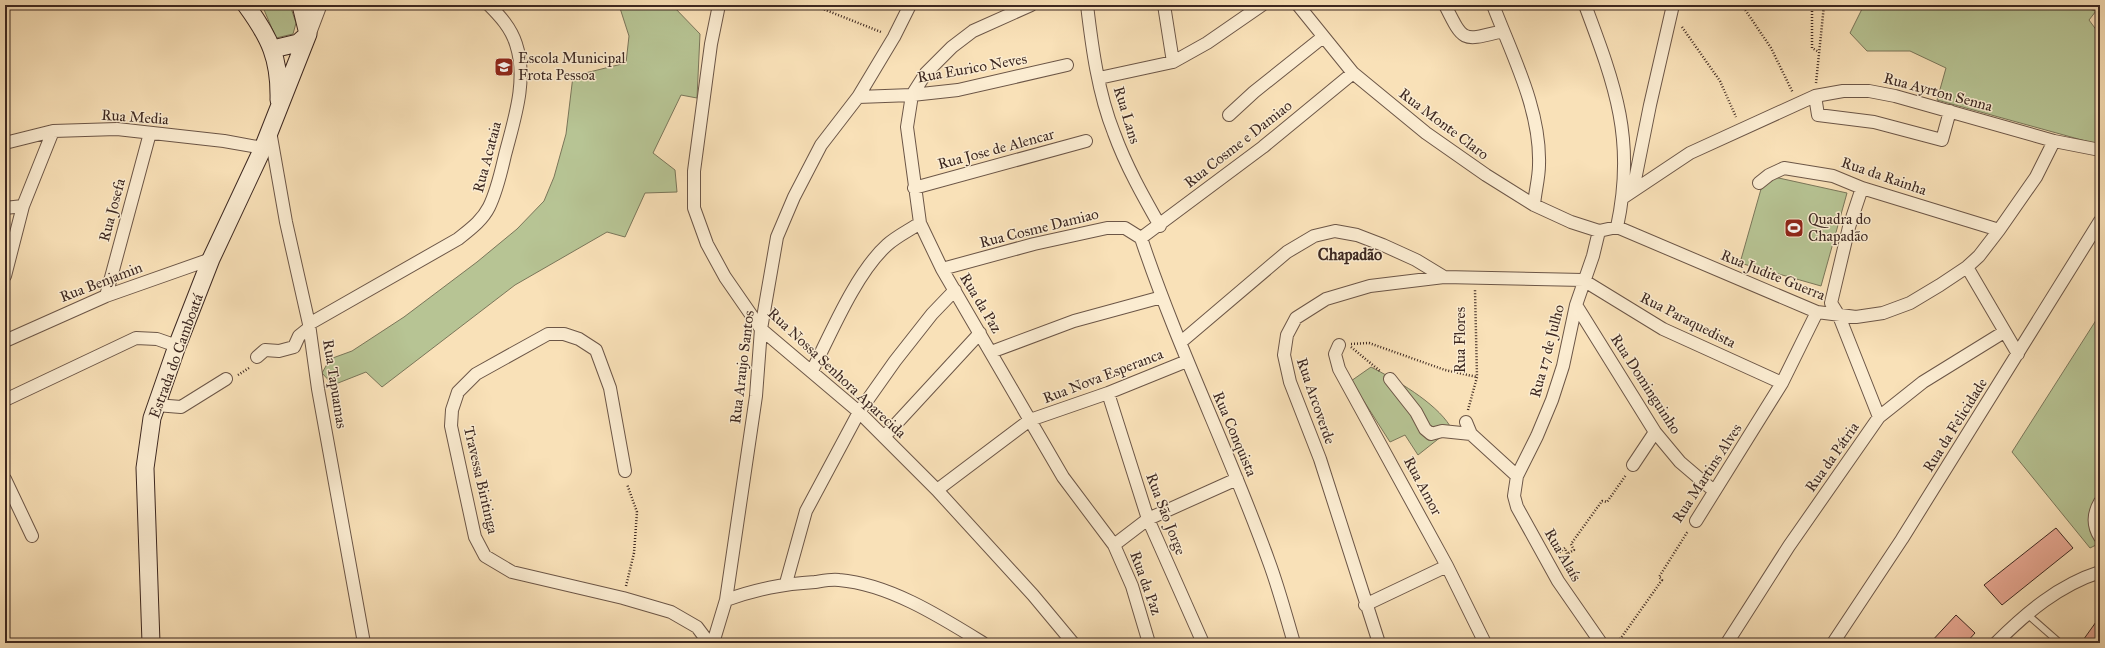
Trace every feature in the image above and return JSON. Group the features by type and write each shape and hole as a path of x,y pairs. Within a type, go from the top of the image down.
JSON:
{"main road":[{"name":"Estrada do Camboatá","path":"246,5 259,23 273,49 279,80 279,108"},
{"path":"273,49 298,43 308,34 301,5"},
{"name":"Estrada do Camboatá","path":"151,643 145,468 149,435 156,406 177,346 211,259 263,148 308,34"}],"street":[{"path":"308,34 319,5"},
{"name":"Rua Acataia","path":"261,353 279,351 294,347 299,336 309,326 458,240 476,225 489,208 497,188 518,103 521,71 516,44 504,20 489,5"},
{"name":"Rua Nossa Senhora Aparecida","path":"719,5 711,44 694,170 694,208 707,244 721,270 761,329 859,412 937,490 1033,595 1073,643"},
{"name":"Rua Araujo Santos","path":"712,643 726,600 756,396 761,329 778,237 794,197 821,145 858,98 894,38 910,5"},
{"name":"Rua da Paz","path":"1031,5 973,31 952,47 926,73 912,95 907,127 914,188 920,223 942,269 1063,477 1114,545 1132,586 1149,643"},
{"name":"Rua Lans","path":"1087,5 1094,59 1113,132 1132,177 1160,226"},
{"path":"1164,5 1173,62"},
{"path":"1099,78 1173,62 1207,43 1262,5"},
{"name":"Rua Monte Claro","path":"1298,5 1353,73 1426,133 1486,175 1534,205 1571,222 1599,231"},
{"path":"1446,5 1458,31 1468,38 1476,38 1503,31"},
{"path":"1493,5 1526,91 1536,128 1539,165 1534,205"},
{"path":"1585,5 1615,92 1620,112 1624,132 1628,194"},
{"path":"1599,231 1617,227 1628,194 1672,8"},
{"path":"1229,116 1254,92 1323,37"},
{"name":"Rua Eurico Neves","path":"858,98 912,95 958,90 1067,65"},
{"name":"Rua Cosme e Damiao","path":"1141,238 1160,226 1263,147 1353,73"},
{"name":"Rua Ayrton Senna","path":"1628,194 1690,153 1741,128 1815,96 1843,91 1869,91 1895,96 2054,141 2100,150"},
{"path":"1815,96 1818,115 1874,122 1942,140 1950,111"},
{"name":"Rua Media","path":"5,143 53,131 117,129 224,141 263,148"},
{"path":"5,276 23,206 53,131"},
{"name":"Rua Tapuamas","path":"270,131 286,222 309,326 318,389 364,643"},
{"name":"Rua Josefa","path":"106,296 150,133"},
{"name":"Rua Jose de Alencar","path":"914,188 1086,141"},
{"name":"Rua Judite Guerra","path":"1617,227 1817,312 1856,317 1882,313 1910,303 1967,267 1999,230 2036,177 2054,141"},
{"name":"Rua da Rainha","path":"1759,183 1769,175 1784,168 1833,176 1862,188 1999,230"},
{"path":"1862,188 1849,227 1830,303 1839,316 1880,417"},
{"path":"5,208 23,206"},
{"name":"Rua da Felicidade","path":"1833,643 2018,354 2100,222"},
{"path":"812,371 843,307 869,266 887,245 920,223"},
{"name":"Rua Cosme Damiao","path":"942,269 1034,244 1107,228 1125,228 1141,238"},
{"path":"1180,342 1286,252 1314,236 1335,231 1357,235 1416,260 1444,277"},
{"name":"Rua 17 de Julho","path":"1517,476 1537,436 1552,400 1563,366 1576,305 1583,280 1593,256 1599,231"},
{"name":"Rua Conquista","path":"1141,238 1187,361 1237,479 1269,563 1294,643"},
{"name":"Rua Benjamin","path":"5,341 106,296 211,259"},
{"path":"1967,267 2018,354"},
{"name":"Rua Arcoverde","path":"1379,643 1365,605 1320,459 1290,382 1284,355 1287,335 1296,318 1326,299 1370,286 1444,277 1583,280"},
{"name":"Rua Paraquedista","path":"1583,280 1663,329 1782,383"},
{"path":"786,583 806,510 859,412 908,343 932,314 955,290"},
{"path":"991,352 1074,321 1162,297"},
{"name":"Rua Dominguinho","path":"1576,305 1655,432 1680,462 1714,491"},
{"name":"Rua Martins Alves","path":"1696,521 1782,383 1817,312"},
{"name":"Rua da Pátria","path":"1727,643 1789,546 1880,417 1923,382 2004,332"},
{"path":"884,437 980,333"},
{"name":"Travessa Biritinga","path":"624,471 610,388 596,350 579,339 564,334 548,334 476,374 458,392 452,410 451,426 475,537 485,556 512,572 623,598 671,612 696,627 709,643"},
{"path":"5,400 136,338 157,339 177,346"},
{"name":"Rua Amor","path":"1339,345 1335,354 1339,369 1447,566 1485,643"},
{"name":"Rua Nova Esperanca","path":"937,490 1030,420 1108,393 1187,361"},
{"path":"156,406 181,408 226,379"},
{"path":"1390,379 1416,412 1425,429 1431,434 1442,431 1472,434"},
{"name":"Rua São Jorge","path":"1108,393 1148,520 1203,643"},
{"path":"1466,422 1472,434 1517,476"},
{"path":"1633,465 1655,432"},
{"name":"Rua Alaís","path":"1517,476 1514,496 1517,507 1547,561 1573,603 1601,643"},
{"path":"5,479 32,536"},
{"path":"1114,545 1148,520 1237,479"},
{"path":"2100,502 2096,509 2094,522 2100,537"},
{"path":"1365,605 1447,566"},
{"path":"1996,643 2026,614 2063,589 2100,572"},
{"path":"726,600 760,588 786,583 839,580 871,587 926,608 983,643"}],"lane":[{"path":"2026,614 2060,643"}],"path":[{"path":"813,5 894,38"},
{"path":"1742,5 1771,48 1798,103"},
{"path":"1812,5 1812,48 1819,53"},
{"path":"1815,96 1824,5"},
{"path":"1672,8 1720,81 1741,128"},
{"name":"Rua Flores","path":"1466,422 1477,377 1475,278"},
{"path":"1390,379 1348,344 1369,343 1446,370 1477,377"},
{"path":"226,379 230,381 256,363 261,353"},
{"path":"1547,561 1565,548 1567,554 1574,550 1571,544 1602,501 1607,502 1633,465"},
{"path":"623,598 634,553 637,512 628,489 624,471"},
{"name":"Rua Martins Alves","path":"1615,643 1621,638 1662,580 1659,577 1696,521"}],"green space":[{"path":"262,5 290,5 296,23 293,34 276,38"},
{"path":"619,5 629,5 631,9 647,5 672,5 700,34 697,98 681,95 653,153 675,170 677,192 645,193 625,237 607,232 515,285 382,387 366,372 333,385 322,373 330,359 352,351 404,317 477,262 517,229 544,201 554,177 566,134 573,76 626,63 629,36"},
{"path":"1864,5 2075,5 2096,11 2089,20 2100,35 2100,145 1937,100 1946,68 1910,51 1867,51 1850,33"},
{"name":"Quadra do Chapadão","path":"1765,175 1847,193 1821,286 1740,263"},
{"path":"2100,314 2100,543 2090,548 2012,452"},
{"path":"1371,367 1392,378 1425,400 1435,408 1450,426 1442,436 1418,455 1405,435 1390,442 1351,381"}],"building":[{"path":"2056,528 2073,548 2002,605 1984,585"},
{"path":"1956,615 1975,633 1966,643 1930,643"},
{"path":"2096,622 2100,625 2100,643 2081,643"}],"place":[{"name":"Escola Municipal Frota Pessoa","path":"504,67"},
{"name":"Quadra do Chapadão","path":"1794,228"}],"district":[{"name":"Chapadão","path":"1350,254"}]}
